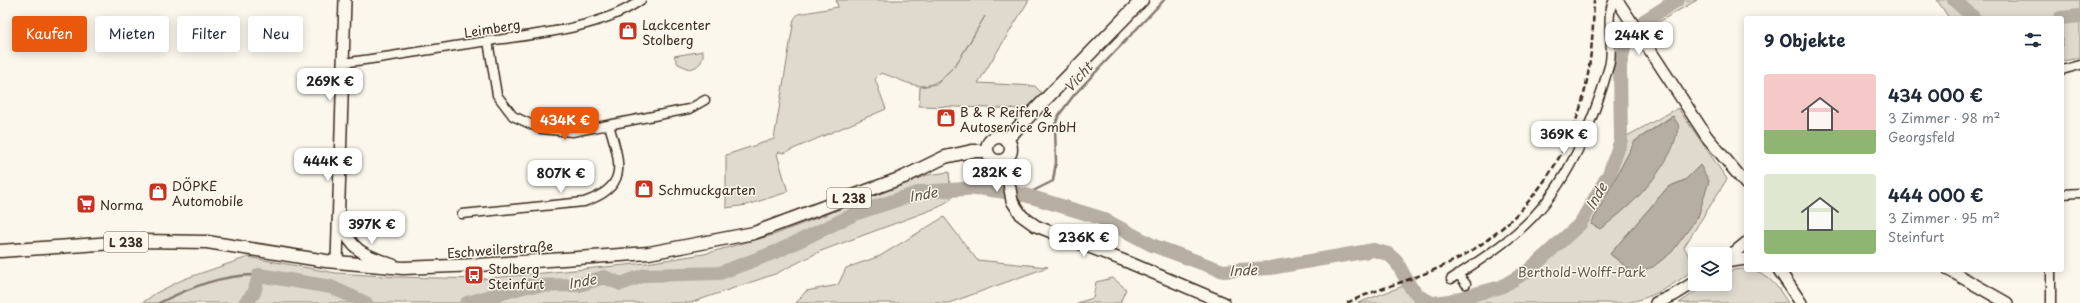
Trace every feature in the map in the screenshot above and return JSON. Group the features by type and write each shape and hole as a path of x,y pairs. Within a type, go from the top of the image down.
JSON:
{"main road":[{"path":"337,262 345,0"},
{"path":"1006,140 1142,0"},
{"path":"1616,0 1707,137 1744,182"},
{"path":"1005,159 1001,161 993,160 987,151 989,142 994,138 998,137 1006,140 1011,149 1005,159 1012,201 1018,212 1036,226 1135,265 1224,303"},
{"name":"Eschweilerstraße","path":"0,251 141,241 207,242 337,262 403,268 478,265 649,253 704,244 754,233 904,177 944,157 972,151 987,151"},
{"path":"339,222 354,248 375,259 403,268"},
{"path":"1732,255 1744,245"},
{"path":"1732,260 1744,259"},
{"path":"1775,272 1788,283"},
{"path":"1780,272 1801,303"},
{"path":"1953,272 2007,303"},
{"path":"1656,303 1674,295 1688,286"}],"street":[{"name":"Leimberg","path":"342,63 553,30 604,19 629,8 641,0"},
{"path":"1451,279 1506,241 1533,216 1563,178 1588,128 1609,66 1612,48 1610,13 1616,0"},
{"path":"488,41 496,95 513,116 541,129 572,132 689,109 705,100"},
{"path":"2064,69 2080,65"},
{"path":"462,214 584,202 598,198 613,185 617,173 618,157 609,125"},
{"path":"2064,194 2080,193"},
{"path":"2051,272 2051,303"},
{"path":"1458,274 1466,284"}],"green space":[{"path":"836,0 1029,0 978,83 1035,86 1043,95 1029,109 919,106 920,87 936,84 944,76 932,84 917,86 881,73 875,79 886,109 784,153 779,152 777,154 788,192 747,205 726,208 726,155 774,139 794,19 798,14 838,7"},
{"path":"1673,0 1697,0 1655,24 1649,13"},
{"path":"1937,0 2080,0 2080,58 2064,61 2064,16 1948,16"},
{"path":"703,51 702,61 696,67 690,69 678,64 674,56"},
{"name":"Berthold-Wolff-Park","path":"1678,108 1727,179 1684,247 1688,255 1688,273 1663,290 1645,298 1626,303 1458,303 1491,296 1515,284 1540,265 1581,228 1593,211 1608,182 1627,136","holes":["1672,116 1679,126 1591,225 1635,141","1685,180 1634,273 1610,254 1668,187"]},
{"path":"949,172 951,199 939,207 821,251 775,274 690,303 142,303 156,293 184,279 248,257 336,273 398,277 481,279 646,263 704,254 776,234 927,175"},
{"path":"944,217 977,260 1048,267 949,303 796,303 806,291 838,285 846,268 880,256"},
{"path":"1742,269 1744,269 1744,272 1754,272 1770,279 1788,303 1679,303 1697,291 1732,291 1732,271"},
{"path":"1113,278 1126,289 1120,303 1077,303 1093,298 1096,282"},
{"path":"1403,286 1423,303 1358,303"}],"shaded area":[{"path":"1673,116 1679,126 1675,141 1671,152 1655,177 1639,196 1610,222 1600,229 1591,224 1635,141"},
{"path":"1700,165 1709,181 1698,217 1672,252 1653,267 1634,273 1610,254 1668,187 1685,180"}],"waterway":[{"name":"Vicht","path":"1025,195 1053,181 1056,162 1055,125 1059,115 1074,95 1164,0"},
{"name":"Inde","path":"1434,303 1449,301 1501,287 1528,271 1580,224 1609,174 1621,140 1620,65 1626,41 1644,21 1677,0"},
{"name":"Inde","path":"1954,0 1972,16"},
{"name":"Inde","path":"2064,18 2080,16"},
{"name":"Inde","path":"467,303 527,286 579,285 604,277 621,284 645,275 720,273 778,251 857,213 921,192 978,188 1025,195 1101,218 1152,245 1223,271 1270,268 1374,250 1388,254 1396,261 1411,288 1420,297 1432,303"},
{"path":"159,303 195,287 220,279 246,275 259,275"},
{"name":"Inde","path":"245,303 254,293 259,275 331,287 366,303"}],"railway":[{"path":"1347,303 1438,268 1474,249 1515,216 1533,196 1549,174 1562,151 1574,127 1582,102 1588,77 1594,0"}],"place":[{"name":"Lackcenter Stolberg","path":"628,31"},
{"name":"B & R Reifen & Autoservice GmbH","path":"946,118"},
{"name":"Schmuckgarten","path":"644,189"},
{"name":"DÖPKE Automobile","path":"158,192"},
{"name":"Norma","path":"86,204"},
{"name":"Stolberg Steinfurt","path":"474,275"}]}
